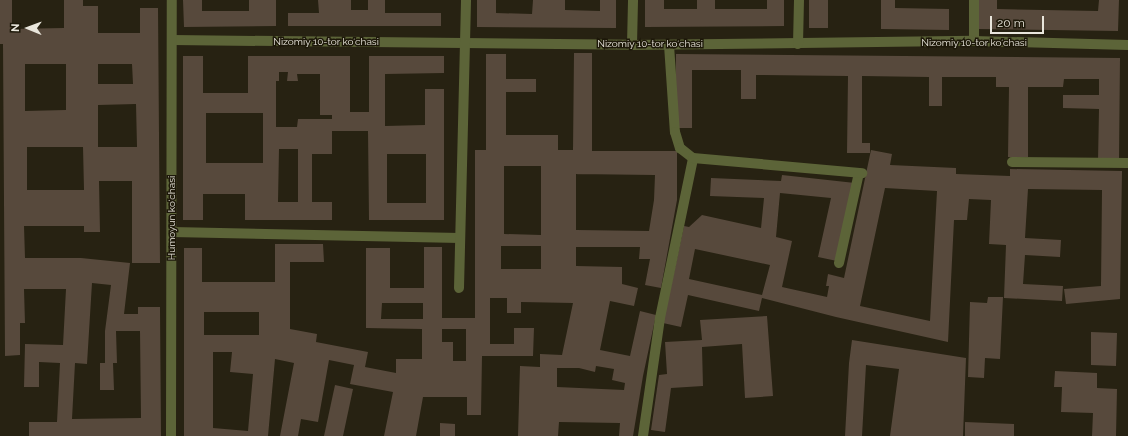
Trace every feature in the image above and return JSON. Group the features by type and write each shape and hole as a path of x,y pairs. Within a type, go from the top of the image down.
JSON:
{"street":[{"name":"Humoyun koʻchasi","path":"172,0 172,436"},
{"path":"459,288 466,0"},
{"path":"632,45 633,0"},
{"path":"798,44 799,0"},
{"path":"974,0 974,42"},
{"name":"Nizomiy 10-tor koʻchasi","path":"172,40 632,45 974,42 1128,45"},
{"path":"669,44 675,132 680,148 693,158 861,173 840,263"},
{"path":"643,436 660,318 693,158"},
{"path":"1012,162 1128,163"},
{"path":"172,232 460,238"}],"building":[{"path":"0,0 12,0 12,29 64,28 64,0 83,0 83,6 98,6 98,33 140,33 140,8 158,8 160,263 132,263 132,181 99,181 100,232 84,232 84,226 24,226 25,258 81,258 130,263 124,314 138,314 138,307 160,307 161,436 29,436 29,422 57,422 60,363 39,362 39,387 24,387 25,344 63,345 66,289 24,289 25,323 20,323 20,355 5,356 3,44 0,44","holes":["25,64 66,64 66,110 25,111","98,64 132,64 133,84 98,84","136,104 137,147 98,147 98,105","27,147 83,147 84,190 27,190","92,283 111,285 105,331 105,363 100,363 100,390 114,390 113,363 117,363 116,331 140,331 141,418 72,419 75,363 87,364"]},
{"path":"183,0 202,0 202,11 249,11 249,0 276,0 276,26 184,27"},
{"path":"318,0 351,0 351,10 368,10 368,0 385,0 385,13 441,13 441,26 288,26 288,13 319,13"},
{"path":"477,0 496,0 496,13 532,14 533,0 565,0 565,10 600,11 600,0 616,0 616,28 477,27"},
{"path":"645,0 664,0 664,9 697,9 697,0 715,0 715,9 767,9 767,0 784,0 784,26 645,27"},
{"path":"809,0 828,0 828,28 809,28"},
{"path":"881,0 895,0 895,8 949,9 949,30 881,29"},
{"path":"979,0 997,0 997,9 1098,11 1099,0 1119,0 1118,31 978,29"},
{"path":"574,53 592,53 592,151 677,151 677,200 661,288 645,285 650,259 639,259 640,247 576,247 576,266 622,267 622,284 638,288 634,306 610,301 600,350 630,356 640,311 656,315 643,376 633,436 619,436 620,423 559,422 558,436 518,436 520,366 540,367 540,354 562,355 573,303 521,302 521,313 507,313 507,298 490,298 490,344 514,344 514,328 534,328 533,356 482,356 481,415 467,415 467,397 423,397 416,436 384,436 393,392 350,384 354,365 329,360 318,422 301,419 298,436 280,436 294,363 275,359 268,436 184,436 184,248 202,248 202,282 275,282 275,244 323,244 324,262 290,262 290,329 317,334 316,342 368,352 365,367 396,373 396,359 422,359 422,329 366,328 366,248 390,248 390,288 424,288 424,247 442,247 442,318 475,318 475,150 486,150 486,54 506,54 506,79 536,79 536,92 506,92 506,135 558,135 558,150 573,150","holes":["504,166 541,166 541,235 504,234","576,174 655,175 654,200 649,231 576,230","501,246 541,246 541,269 501,269","382,303 423,303 423,319 381,319","204,312 259,312 259,335 204,335","442,329 466,329 466,361 453,361 453,342 442,342","213,352 232,352 230,372 253,374 248,431 213,428","596,366 614,369 612,380 625,383 624,390 557,387 557,368 579,368 595,372"]},
{"path":"676,54 1120,58 1119,161 1098,161 1099,109 1063,108 1063,95 1099,95 1099,79 1064,79 1063,87 1028,87 1028,157 1008,157 1009,87 996,87 996,77 942,77 942,106 929,106 929,77 862,76 862,143 870,143 870,153 847,153 848,76 756,75 756,99 741,99 741,70 692,70 692,128 675,128"},
{"path":"183,56 203,56 203,93 248,93 248,56 350,56 350,112 369,112 369,56 444,56 444,73 385,74 385,126 425,125 425,89 444,89 444,220 369,220 368,131 332,131 332,154 312,154 312,202 332,202 332,220 245,220 245,194 203,194 203,220 183,220","holes":["279,72 288,72 287,81 298,81 297,74 320,74 320,115 332,115 332,119 298,119 297,127 276,127 276,81 279,81","206,113 263,113 263,163 206,163","279,149 298,149 298,202 278,202","387,154 426,154 426,203 387,203"]},
{"path":"871,150 892,154 890,165 956,168 956,174 1010,176 1010,169 1122,171 1120,299 1066,304 1064,289 1101,286 1102,190 1028,189 1025,238 1061,240 1060,257 1025,255 1023,284 1063,286 1062,301 1004,298 1006,245 989,244 991,200 969,199 967,220 954,220 948,342 836,317 762,298 759,311 688,295 681,327 663,323 684,226 689,227 702,215 761,228 764,198 710,196 711,178 781,181 782,175 855,183 837,261 818,257 831,198 780,193 776,237 792,241 782,287 827,297 829,286 826,286 828,274 844,278","holes":["885,188 937,191 930,321 860,306","695,249 770,265 762,295 689,279"]},
{"path":"988,297 1003,297 1000,359 985,358 984,378 968,377 970,302 987,303"},
{"path":"767,316 773,396 745,398 742,344 702,347 703,386 671,388 665,432 651,430 659,375 667,374 665,342 702,340 700,320"},
{"path":"1091,332 1117,333 1116,366 1091,365"},
{"path":"852,340 966,358 963,436 890,436 899,369 866,365 862,436 845,436 849,363"},
{"path":"1055,371 1097,373 1097,388 1117,389 1116,436 1092,436 1093,413 1061,412 1062,387 1054,387"},
{"path":"335,385 353,389 343,436 324,436"},
{"path":"965,422 1014,424 1014,436 965,436"},
{"path":"440,423 455,424 455,436 440,436"}]}
